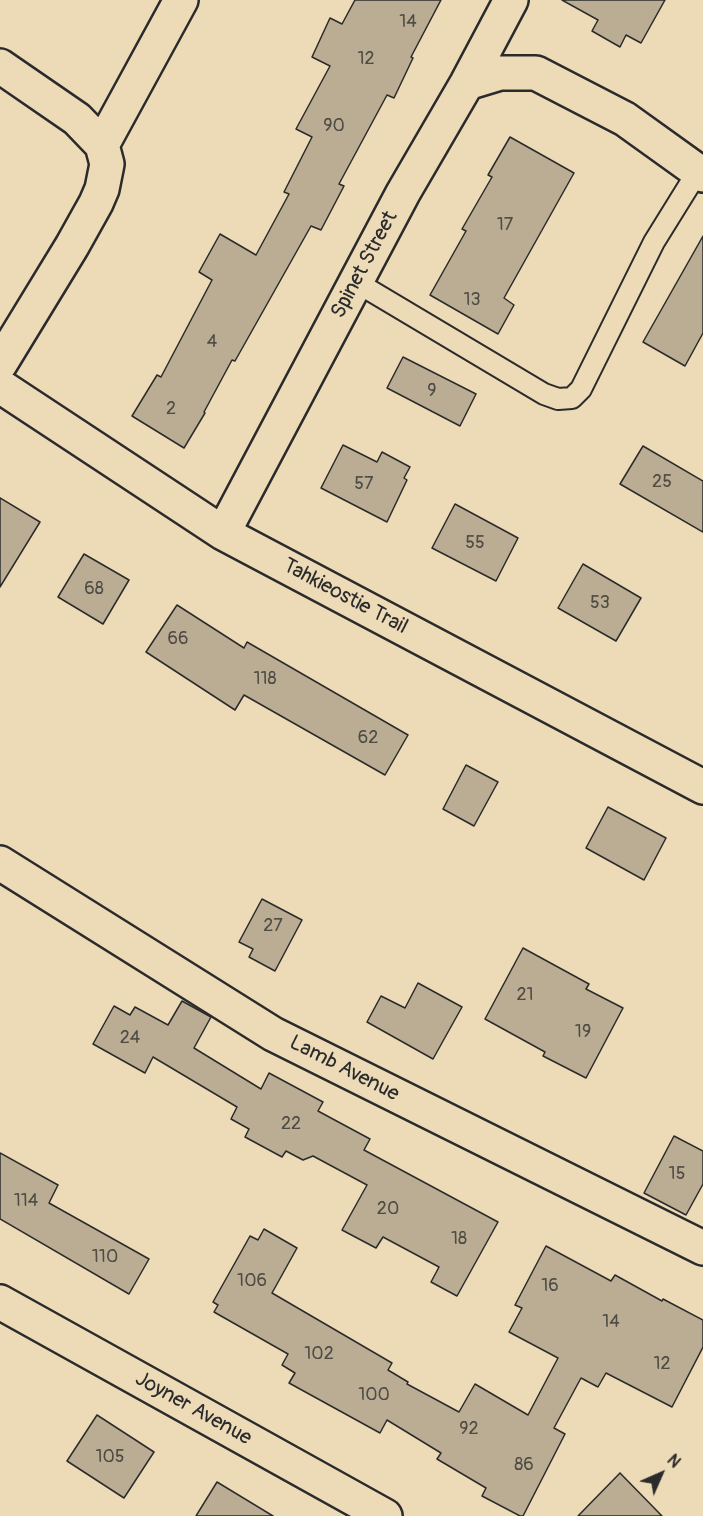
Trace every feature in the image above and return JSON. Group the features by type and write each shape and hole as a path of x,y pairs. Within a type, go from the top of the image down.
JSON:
{"street":[{"path":"102,145 181,0"},
{"name":"Spinet Street","path":"223,532 403,193 467,83 511,0"},
{"path":"0,66 77,119 102,145 107,164 102,189 72,246 0,364"},
{"path":"467,83 500,73 536,73 625,119 700,173"},
{"name":"Tahkieostie Trail","path":"0,386 223,532 703,787"},
{"name":"Lamb Avenue","path":"0,863 273,1034 703,1248"},
{"name":"Joyner Avenue","path":"0,1302 385,1516"}],"lane":[{"path":"356,282 544,394 558,399 572,398 581,389 654,242 700,173"}],"building":[{"path":"355,0 441,0 411,57 413,58 394,98 387,95 339,184 344,186 321,230 311,226 235,361 232,360 184,448 132,416 157,375 161,377 212,280 199,272 220,234 256,255 289,194 284,192 312,137 296,129 330,66 312,57 330,18 342,24"},
{"path":"562,0 665,0 641,43 626,35 620,47 592,31 598,20"},
{"path":"510,137 574,173 504,298 514,305 498,334 430,295 466,231 462,229 492,177 488,175"},
{"path":"703,236 703,333 685,366 643,342"},
{"path":"403,357 476,394 460,426 387,388"},
{"path":"343,445 377,462 382,452 410,467 404,478 407,480 387,522 321,488"},
{"path":"643,446 703,481 703,532 620,484"},
{"path":"0,498 40,522 0,587"},
{"path":"455,504 518,538 496,581 432,548"},
{"path":"84,554 129,580 103,624 58,597"},
{"path":"583,564 641,598 616,641 558,608"},
{"path":"177,605 244,648 247,642 408,735 385,775 244,695 235,710 146,652"},
{"path":"466,765 498,782 474,826 443,809"},
{"path":"608,807 666,838 644,880 586,848"},
{"path":"262,899 302,920 275,971 249,957 253,949 239,942"},
{"path":"523,948 589,984 586,989 623,1008 586,1078 543,1056 545,1052 485,1019"},
{"path":"418,983 462,1007 433,1059 367,1022 381,996 405,1008"},
{"path":"182,1001 211,1017 194,1048 261,1089 269,1073 323,1102 318,1111 370,1139 364,1150 498,1222 457,1296 431,1282 439,1267 383,1237 376,1248 342,1230 367,1185 313,1156 303,1160 286,1151 282,1157 245,1137 249,1129 231,1119 237,1107 153,1057 145,1073 93,1044 114,1006 130,1015 135,1007 168,1025"},
{"path":"674,1136 703,1151 703,1184 686,1215 644,1193"},
{"path":"0,1153 58,1185 49,1203 149,1259 129,1294 0,1219"},
{"path":"264,1229 297,1248 272,1293 392,1363 388,1370 408,1382 407,1384 459,1412 475,1384 528,1415 558,1358 509,1332 522,1308 515,1305 546,1246 611,1281 615,1275 703,1320 703,1347 672,1407 606,1373 598,1387 581,1378 554,1428 565,1434 523,1516 520,1516 482,1496 486,1488 437,1459 441,1453 387,1420 380,1433 289,1383 295,1373 282,1365 288,1354 214,1312 218,1305 213,1302 250,1236 258,1240"},
{"path":"97,1415 154,1452 124,1498 67,1461"},
{"path":"620,1473 662,1516 578,1516"},
{"path":"217,1482 273,1516 196,1516"}]}
